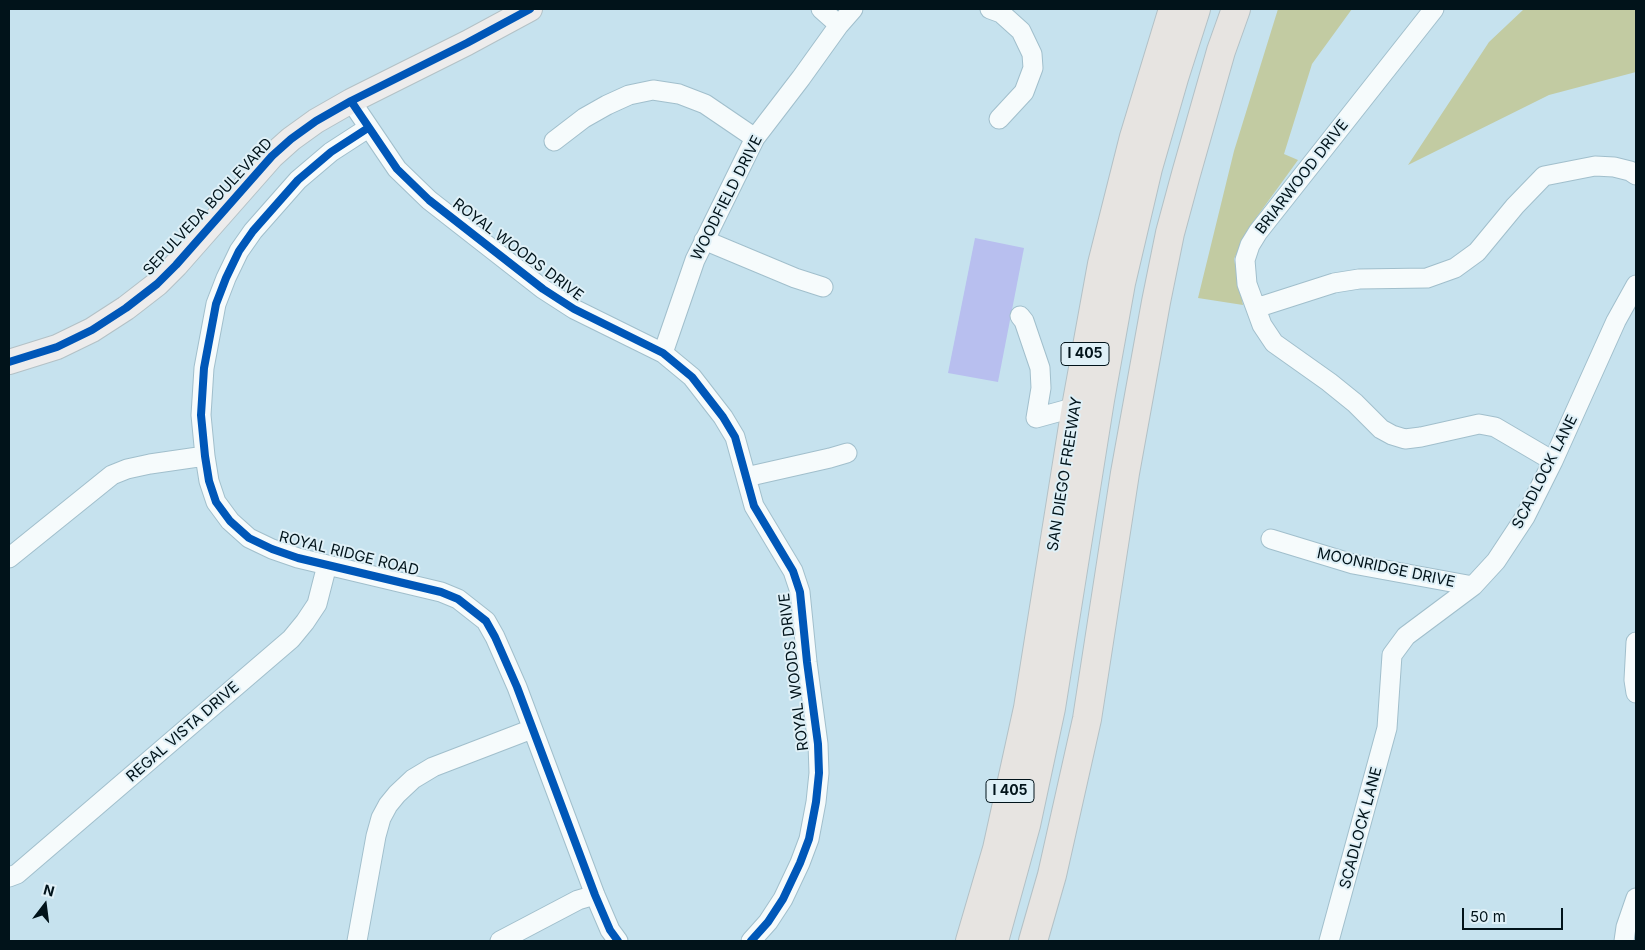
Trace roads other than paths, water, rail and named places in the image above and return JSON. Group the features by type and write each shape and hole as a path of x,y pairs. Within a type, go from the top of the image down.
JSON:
{"highway":[{"path":"1152,74 1163,9"},
{"name":"SAN DIEGO FREEWAY","path":"970,941 997,849 1028,708 1076,407 1102,264 1134,137 1173,9"},
{"path":"994,941 1026,825 1051,708 1100,400 1121,283 1148,168 1196,9"},
{"path":"1141,383 1129,361 1135,327 1173,155 1218,9"},
{"path":"1033,941 1055,866 1087,718 1141,383 1170,233 1222,51 1236,9"}],"main road":[{"name":"SEPULVEDA BOULEVARD","path":"9,362 58,346 92,330 126,308 157,284 272,156 316,121 530,9"}],"street":[{"path":"821,9 839,25"},
{"name":"WOODFIELD DRIVE","path":"663,353 695,260 755,138 853,9"},
{"path":"990,9 1001,13 1021,31 1032,54 1033,68 1024,92 999,119"},
{"name":"BRIARWOOD DRIVE","path":"1434,9 1258,232 1250,245 1245,260 1247,284 1262,325 1274,343 1329,382 1355,403 1381,429 1405,439 1421,438 1479,424 1495,427 1553,461"},
{"path":"554,141 584,118 607,105 629,95 652,90 679,94 705,104 755,138"},
{"name":"ROYAL WOODS DRIVE","path":"351,101 397,169 429,200 543,289 590,318 663,353 692,377 723,417 735,437 754,506 794,571 800,592 818,744 819,773 809,839 800,863 768,922 751,941"},
{"name":"ROYAL RIDGE ROAD","path":"368,128 332,152 298,180 253,231 232,264 216,304 204,368 201,415 205,456 216,502 230,521 248,538 280,552 442,592 458,599 486,621 517,688 595,895 610,930 618,941"},
{"path":"1256,308 1334,283 1360,279 1427,278 1454,268 1477,252 1515,206 1544,176 1595,166 1614,167 1630,171 1636,175"},
{"path":"704,240 795,278 823,287"},
{"name":"SCADLOCK LANE","path":"1329,941 1387,728 1392,655 1406,636 1473,586 1496,561 1526,517 1616,321 1636,285"},
{"path":"1020,316 1024,321 1040,368 1041,388 1036,418 1076,407"},
{"path":"746,477 848,453"},
{"path":"9,558 112,475 127,469 150,464 205,456"},
{"name":"MOONRIDGE DRIVE","path":"1271,540 1353,564 1473,586"},
{"name":"REGAL VISTA DRIVE","path":"9,877 17,874 291,639 317,604 327,565"},
{"path":"1636,642 1634,680 1636,693"},
{"path":"357,941 376,836 388,805 397,794 413,778 433,767 532,729"},
{"path":"500,941 578,900 595,895"},
{"path":"1624,941 1626,927 1636,898"}],"water":[{"path":"975,238 1024,248 998,382 948,373"}]}
